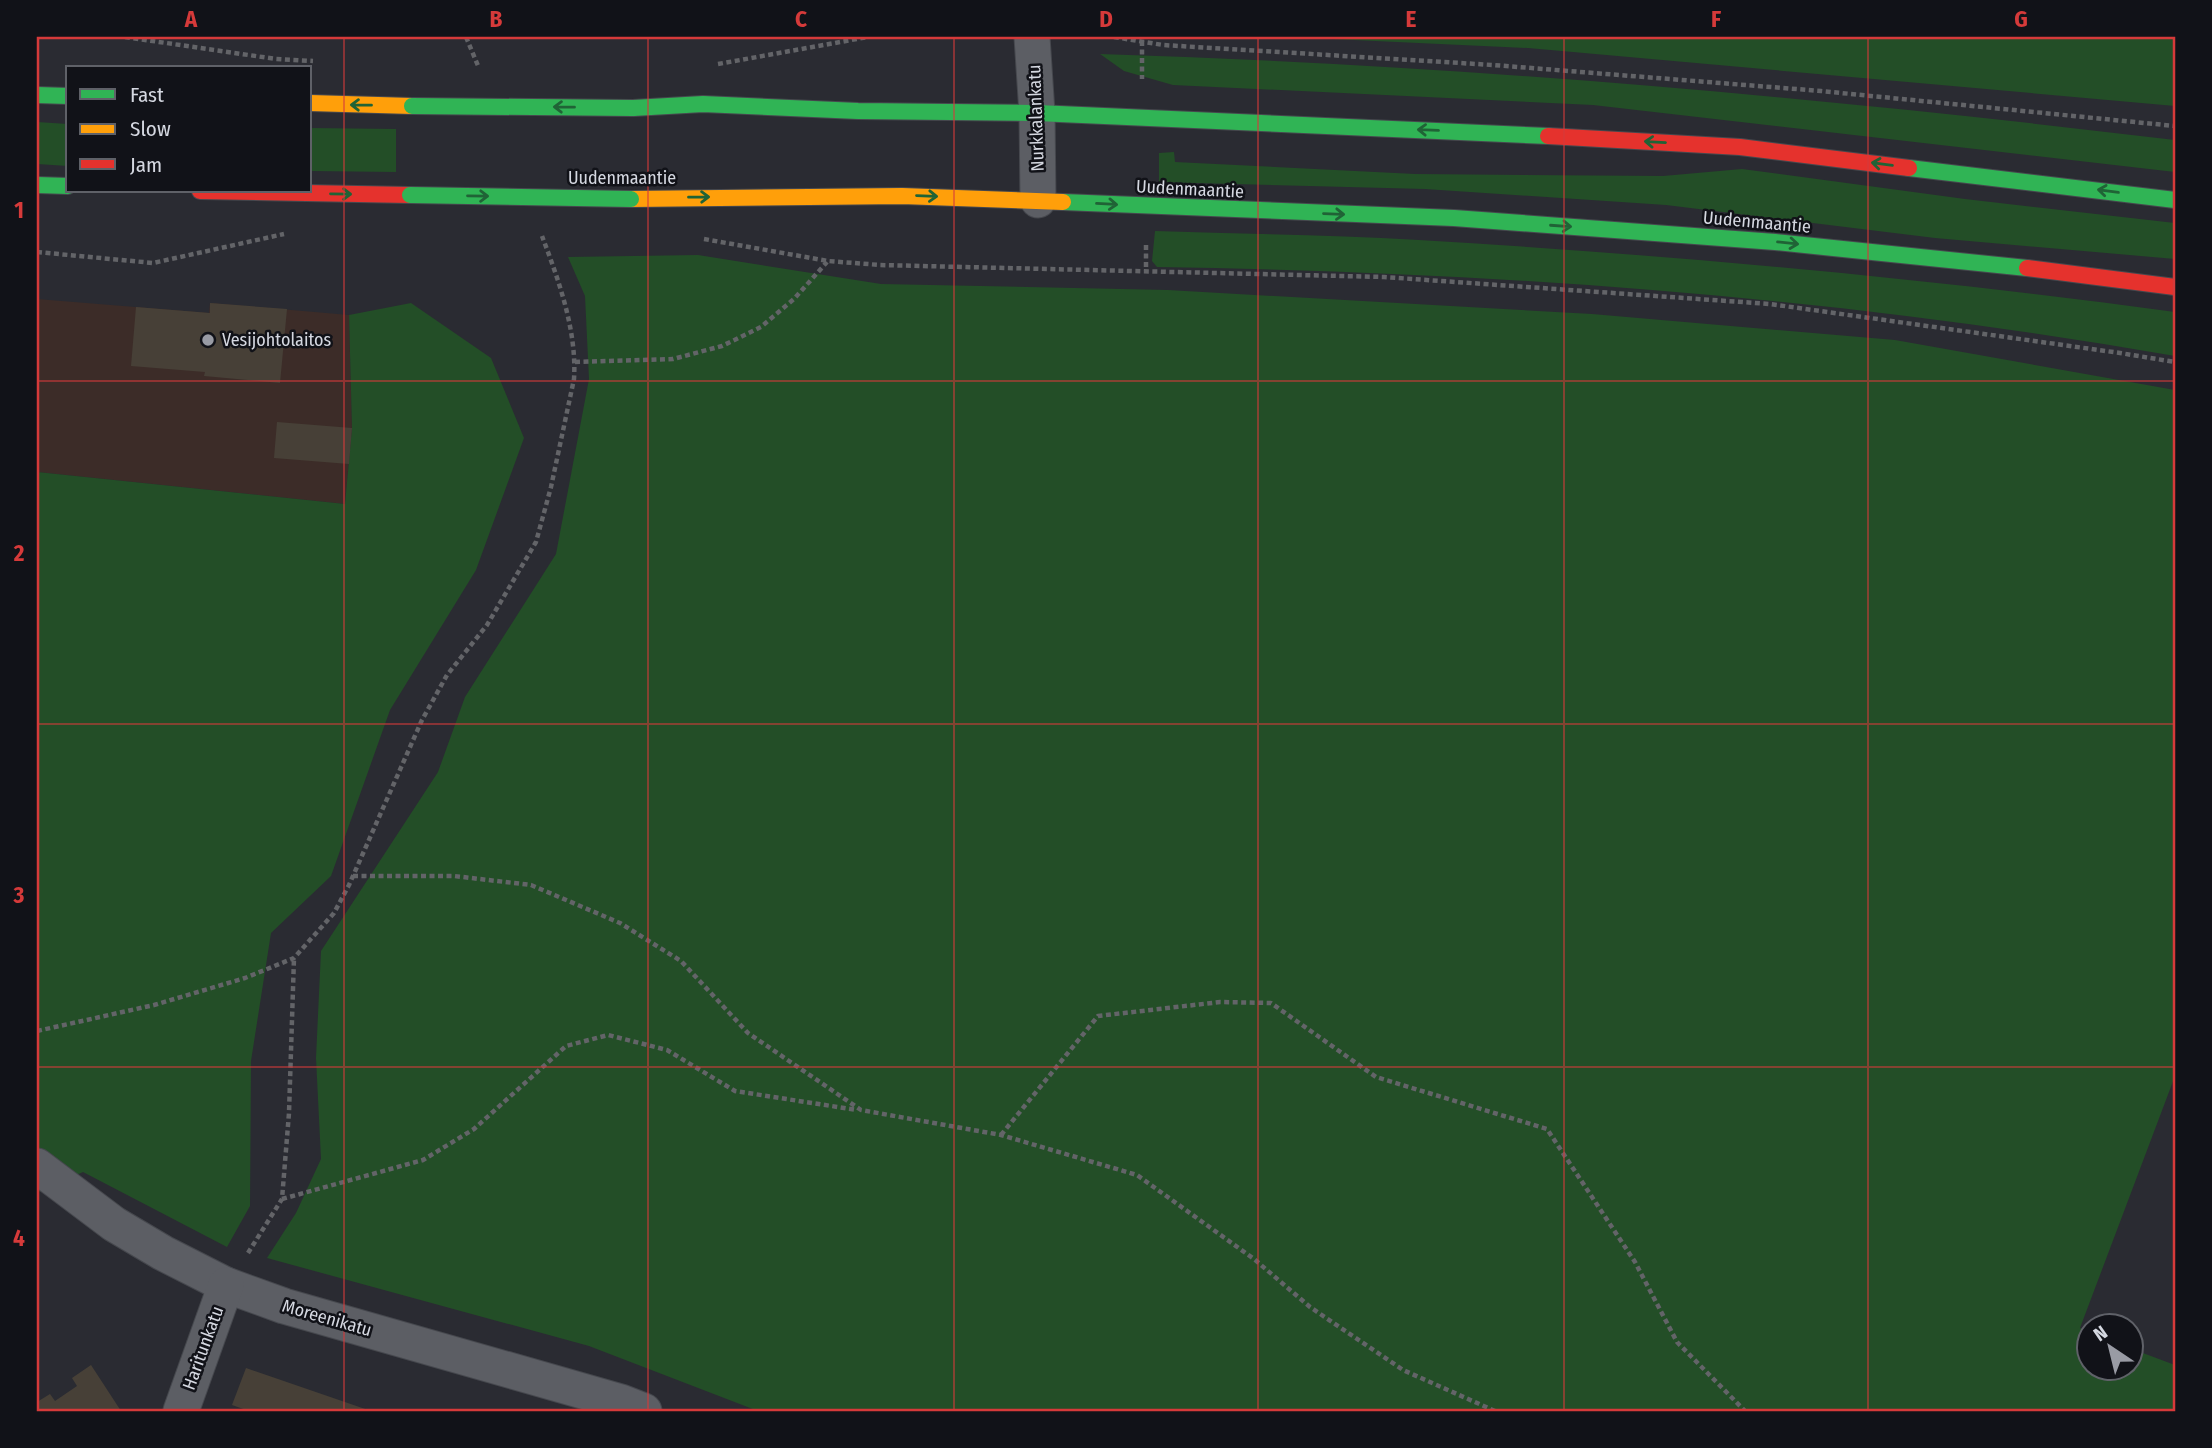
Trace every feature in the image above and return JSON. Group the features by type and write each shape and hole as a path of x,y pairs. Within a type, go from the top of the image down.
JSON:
{"main road":[{"path":"37,95 66,96"},
{"path":"312,103 633,108 703,104 859,111 1037,113 1439,130 1740,147 2175,200"},
{"path":"37,185 66,186"},
{"name":"Uudenmaantie","path":"252,192 631,199 902,195 1454,218 1749,240 2031,268 2175,287"}],"street":[{"name":"Nurkkalankatu","path":"1032,37 1037,113 1038,200"},
{"name":"Moreenikatu","path":"37,1167 114,1224 226,1285 285,1306 621,1402 644,1411"},
{"name":"Haritunkatu","path":"181,1411 226,1285"}],"path":[{"path":"125,37 276,59 317,61"},
{"path":"466,37 481,71"},
{"path":"705,65 869,37"},
{"path":"1114,37 1163,45 1493,65 1821,92 2175,126"},
{"path":"37,1031 154,1005 245,978 294,958 334,913 422,720 441,686 486,625 536,542 557,463 575,362 568,316 554,266 539,227"},
{"path":"37,252 153,263 295,231"},
{"path":"698,238 828,261 880,265 1384,277 1757,303 2175,362"},
{"path":"575,362 673,359 722,346 761,327 794,299 828,261"},
{"path":"353,876 454,876 531,885 620,923 681,961 748,1033 861,1110"},
{"path":"226,1285 282,1199 289,1113 294,958"},
{"path":"1001,1135 1098,1016 1220,1002 1271,1003 1376,1077 1547,1129 1635,1262 1677,1342 1745,1411"},
{"path":"282,1199 423,1160 474,1129 566,1046 608,1035 667,1050 735,1091 1001,1135 1138,1175 1254,1259 1310,1307 1403,1370 1495,1411"}],"shaded area":[{"path":"37,299 209,313 210,303 349,315 352,428 345,504 37,472"}],"green space":[{"path":"1289,37 2175,37 2175,106 1528,48"},
{"path":"1100,54 1370,66 1639,85 2041,124 2175,140 2175,172 1593,105 1173,85 1124,71"},
{"path":"37,122 66,124 66,166 37,164"},
{"path":"312,128 396,129 396,172 312,171"},
{"path":"1174,152 1175,162 1415,174 1663,176 1742,169 1965,199 2175,223 2175,259 1935,238 1666,205 1425,189 1159,182 1159,153"},
{"path":"1155,231 1386,238 1609,253 1892,278 2081,300 2175,312 2175,356 1922,318 1668,291 1412,275 1157,267 1152,261"},
{"path":"698,255 881,284 1168,290 1592,314 1895,340 2175,390 2175,1076 2086,1312 2076,1312 2076,1382 2146,1382 2146,1354 2175,1365 2175,1411 758,1411 589,1346 267,1258 296,1213 321,1159 316,1058 321,951 438,772 465,697 556,554 589,379 585,296 568,257"},
{"path":"411,303 491,358 524,438 476,570 390,710 331,876 271,933 251,1061 250,1206 227,1247 83,1172 37,1193 37,472 345,504 352,428 349,315"}],"building":[{"name":"Vesijohtolaitos","path":"210,303 287,309 280,383 204,376 205,372 131,366 136,307 210,313"},
{"path":"277,422 352,428 349,464 274,458"},
{"path":"91,1365 121,1411 38,1411 37,1402 50,1394 55,1401 77,1386 72,1378"},
{"path":"246,1368 371,1411 249,1411 232,1405"}],"traffic: fast":[{"path":"37,95 66,96"},
{"path":"633,108 703,104 858,111 1037,113 1548,136"},
{"path":"412,106 633,108"},
{"path":"1909,168 2175,200"},
{"path":"37,185 66,186"},
{"path":"410,195 631,199"},
{"path":"1063,202 1454,218 1775,242 2027,268"}],"traffic: slow":[{"path":"312,103 412,106"},
{"path":"631,199 902,196 1063,202"}],"traffic: jam":[{"path":"1548,136 1740,147 1909,168"},
{"path":"252,192 410,195"},
{"path":"2027,268 2175,287"}],"place":[{"name":"Vesijohtolaitos","path":"208,340"}]}
